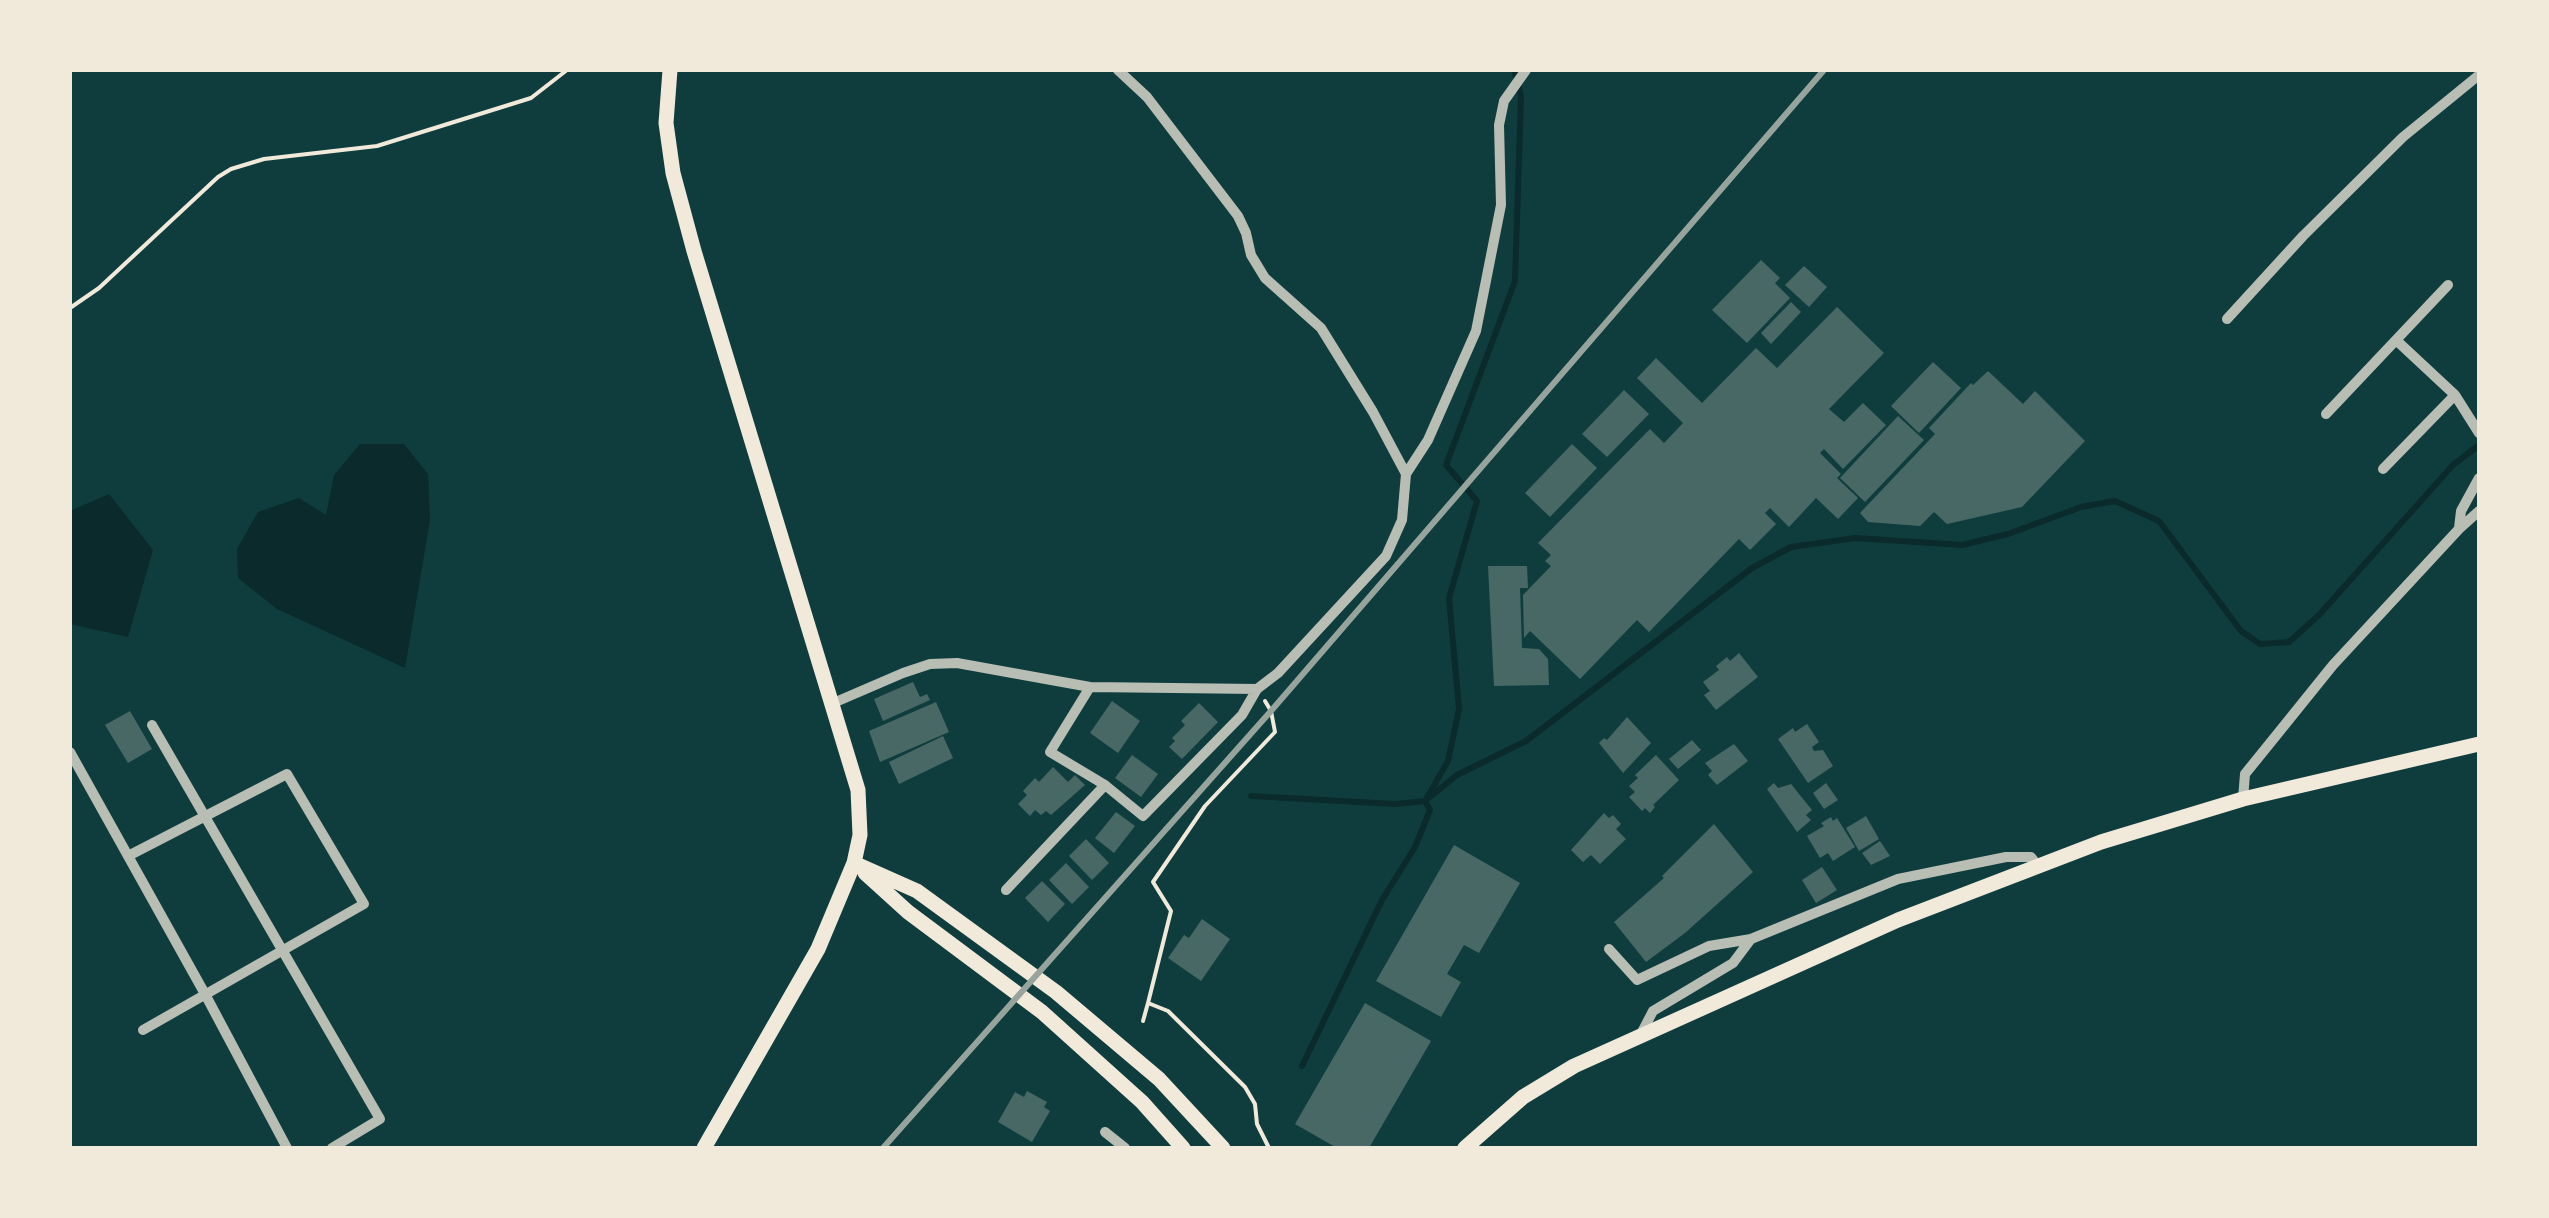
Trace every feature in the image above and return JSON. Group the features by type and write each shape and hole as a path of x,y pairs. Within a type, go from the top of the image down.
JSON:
{"main road":[{"path":"670,70 666,123 674,173 858,790 860,835 854,863 818,949 704,1148"},
{"path":"1464,1148 1523,1097 1574,1066 1898,920 2100,842 2243,799 2479,744"},
{"path":"854,863 917,891 1056,992 1159,1079 1223,1148"},
{"path":"854,863 908,912 1042,1012 1142,1102 1183,1148"}],"street":[{"path":"1118,70 1147,97 1238,216 1251,255 1265,278 1321,328 1406,474"},
{"path":"1090,687 1050,752 1105,785 1143,816 1242,715 1257,688 1278,673 1386,556 1402,520 1406,474 1428,440 1476,331 1500,204 1499,125 1504,100 1526,70"},
{"path":"2227,319 2303,236 2403,137 2479,72"},
{"path":"2326,414 2448,285"},
{"path":"2396,340 2454,395 2479,433"},
{"path":"2384,470 2454,395"},
{"path":"2459,529 2461,511 2479,478"},
{"path":"2243,799 2245,774 2333,666 2479,511"},
{"path":"831,704 903,673 930,664 957,662 1090,687 1257,688"},
{"path":"152,726 380,1119 332,1148"},
{"path":"70,752 287,1148"},
{"path":"128,856 287,774 364,904 143,1030"},
{"path":"1006,890 1105,785"},
{"path":"1610,949 1638,980 1709,946 1751,940 1898,879 2006,857 2031,857 2038,866"},
{"path":"1641,1035 1653,1011 1733,963 1751,940"},
{"path":"1105,1132 1126,1148"}],"path":[{"path":"70,308 98,288 218,177 232,169 264,160 377,146 530,98 567,70"},
{"path":"1143,1020 1171,911 1153,882 1205,806 1275,732 1271,711 1257,688"},
{"path":"1148,1003 1168,1011 1245,1087 1255,1104 1257,1124 1269,1148"}],"water":[{"path":"360,444 404,444 428,474 430,520 405,668 277,609 238,578 237,549 258,512 299,498 326,515 334,475"},
{"path":"109,494 153,550 128,637 70,624 70,511"}],"building":[{"path":"1761,260 1780,278 1775,283 1790,298 1747,343 1712,310"},
{"path":"1804,266 1827,287 1809,307 1785,285"},
{"path":"1791,302 1801,312 1771,344 1761,333"},
{"path":"1837,307 1884,353 1829,409 1844,422 1863,403 1886,425 1843,469 1824,449 1820,453 1841,474 1837,478 1858,498 1838,519 1816,498 1789,527 1770,508 1765,513 1776,524 1750,550 1739,539 1649,632 1637,620 1580,679 1530,631 1524,638 1523,595 1551,566 1545,561 1551,555 1538,543 1650,429 1664,443 1683,423 1637,378 1656,358 1702,403 1756,348 1777,368"},
{"path":"1933,362 1961,388 1919,433 1891,406"},
{"path":"1988,371 2023,404 2035,391 2085,441 2022,507 1947,524 1934,512 1920,526 1868,522 1860,513 1935,434 1929,428 1971,383"},
{"path":"1624,390 1649,414 1607,457 1582,434"},
{"path":"1898,416 1924,440 1865,502 1840,478"},
{"path":"1572,444 1597,468 1550,517 1525,493"},
{"path":"1488,566 1527,566 1528,588 1520,588 1522,648 1539,649 1548,659 1549,685 1494,686"},
{"path":"1739,653 1758,677 1716,710 1704,695 1710,691 1703,682 1719,670 1716,666 1727,657 1730,661"},
{"path":"913,682 920,697 927,694 930,700 883,721 874,699"},
{"path":"1112,701 1140,721 1118,753 1090,733"},
{"path":"936,702 949,732 880,762 869,731"},
{"path":"1199,703 1218,722 1182,759 1169,747 1185,725 1181,721"},
{"path":"130,711 152,749 128,763 105,725"},
{"path":"1627,717 1651,743 1623,773 1599,743 1607,740"},
{"path":"1807,724 1819,742 1812,747 1814,751 1823,750 1833,766 1808,783 1778,739"},
{"path":"943,736 953,758 899,784 889,762"},
{"path":"1692,740 1701,750 1678,769 1669,759"},
{"path":"1734,744 1748,761 1717,785 1708,775 1712,771 1705,763"},
{"path":"1132,755 1158,774 1141,797 1115,778"},
{"path":"1656,755 1679,780 1653,805 1650,813 1645,808 1642,811 1629,797 1635,792 1629,786"},
{"path":"1053,767 1068,782 1075,775 1085,785 1051,815 1035,810 1030,816 1018,804 1027,795 1023,791"},
{"path":"1774,783 1778,788 1791,784 1812,810 1806,815 1811,820 1797,832 1767,789"},
{"path":"1826,783 1838,800 1824,809 1813,793"},
{"path":"1116,812 1135,826 1114,853 1095,838"},
{"path":"1604,813 1609,818 1613,815 1621,824 1616,829 1626,839 1600,864 1591,855 1583,862 1571,850"},
{"path":"1866,816 1879,839 1859,851 1846,828"},
{"path":"1831,817 1833,821 1837,818 1855,847 1833,861 1828,853 1820,858 1807,836"},
{"path":"1714,824 1753,872 1646,962 1614,922 1664,878"},
{"path":"1086,839 1109,863 1092,880 1069,856"},
{"path":"1880,841 1890,856 1871,865 1862,853"},
{"path":"1454,845 1520,883 1479,953 1464,945 1447,974 1461,982 1441,1017 1376,981"},
{"path":"1066,863 1089,887 1072,904 1049,880"},
{"path":"1822,867 1837,890 1816,903 1802,880"},
{"path":"1042,881 1065,904 1048,922 1025,898"},
{"path":"1202,919 1230,939 1201,981 1168,958 1184,935 1189,938"},
{"path":"1365,1003 1431,1041 1369,1148 1337,1148 1295,1124"},
{"path":"1027,1091 1047,1102 1044,1107 1050,1111 1032,1142 998,1122 1015,1092 1024,1097"}],"waterway":[{"path":"1302,1066 1382,900 1415,847 1430,810 1425,801 1448,761 1459,709 1449,598 1477,501 1446,465 1515,281 1521,96 1514,70"},
{"path":"1251,796 1395,804 1425,801 1457,775 1526,741 1752,568 1791,547 1855,538 1962,545 2008,534 2081,507 2115,501 2159,521 2241,631 2260,644 2289,642 2319,615 2453,465 2479,445"}],"railway":[{"path":"883,1148 1271,711 1824,70"}]}
